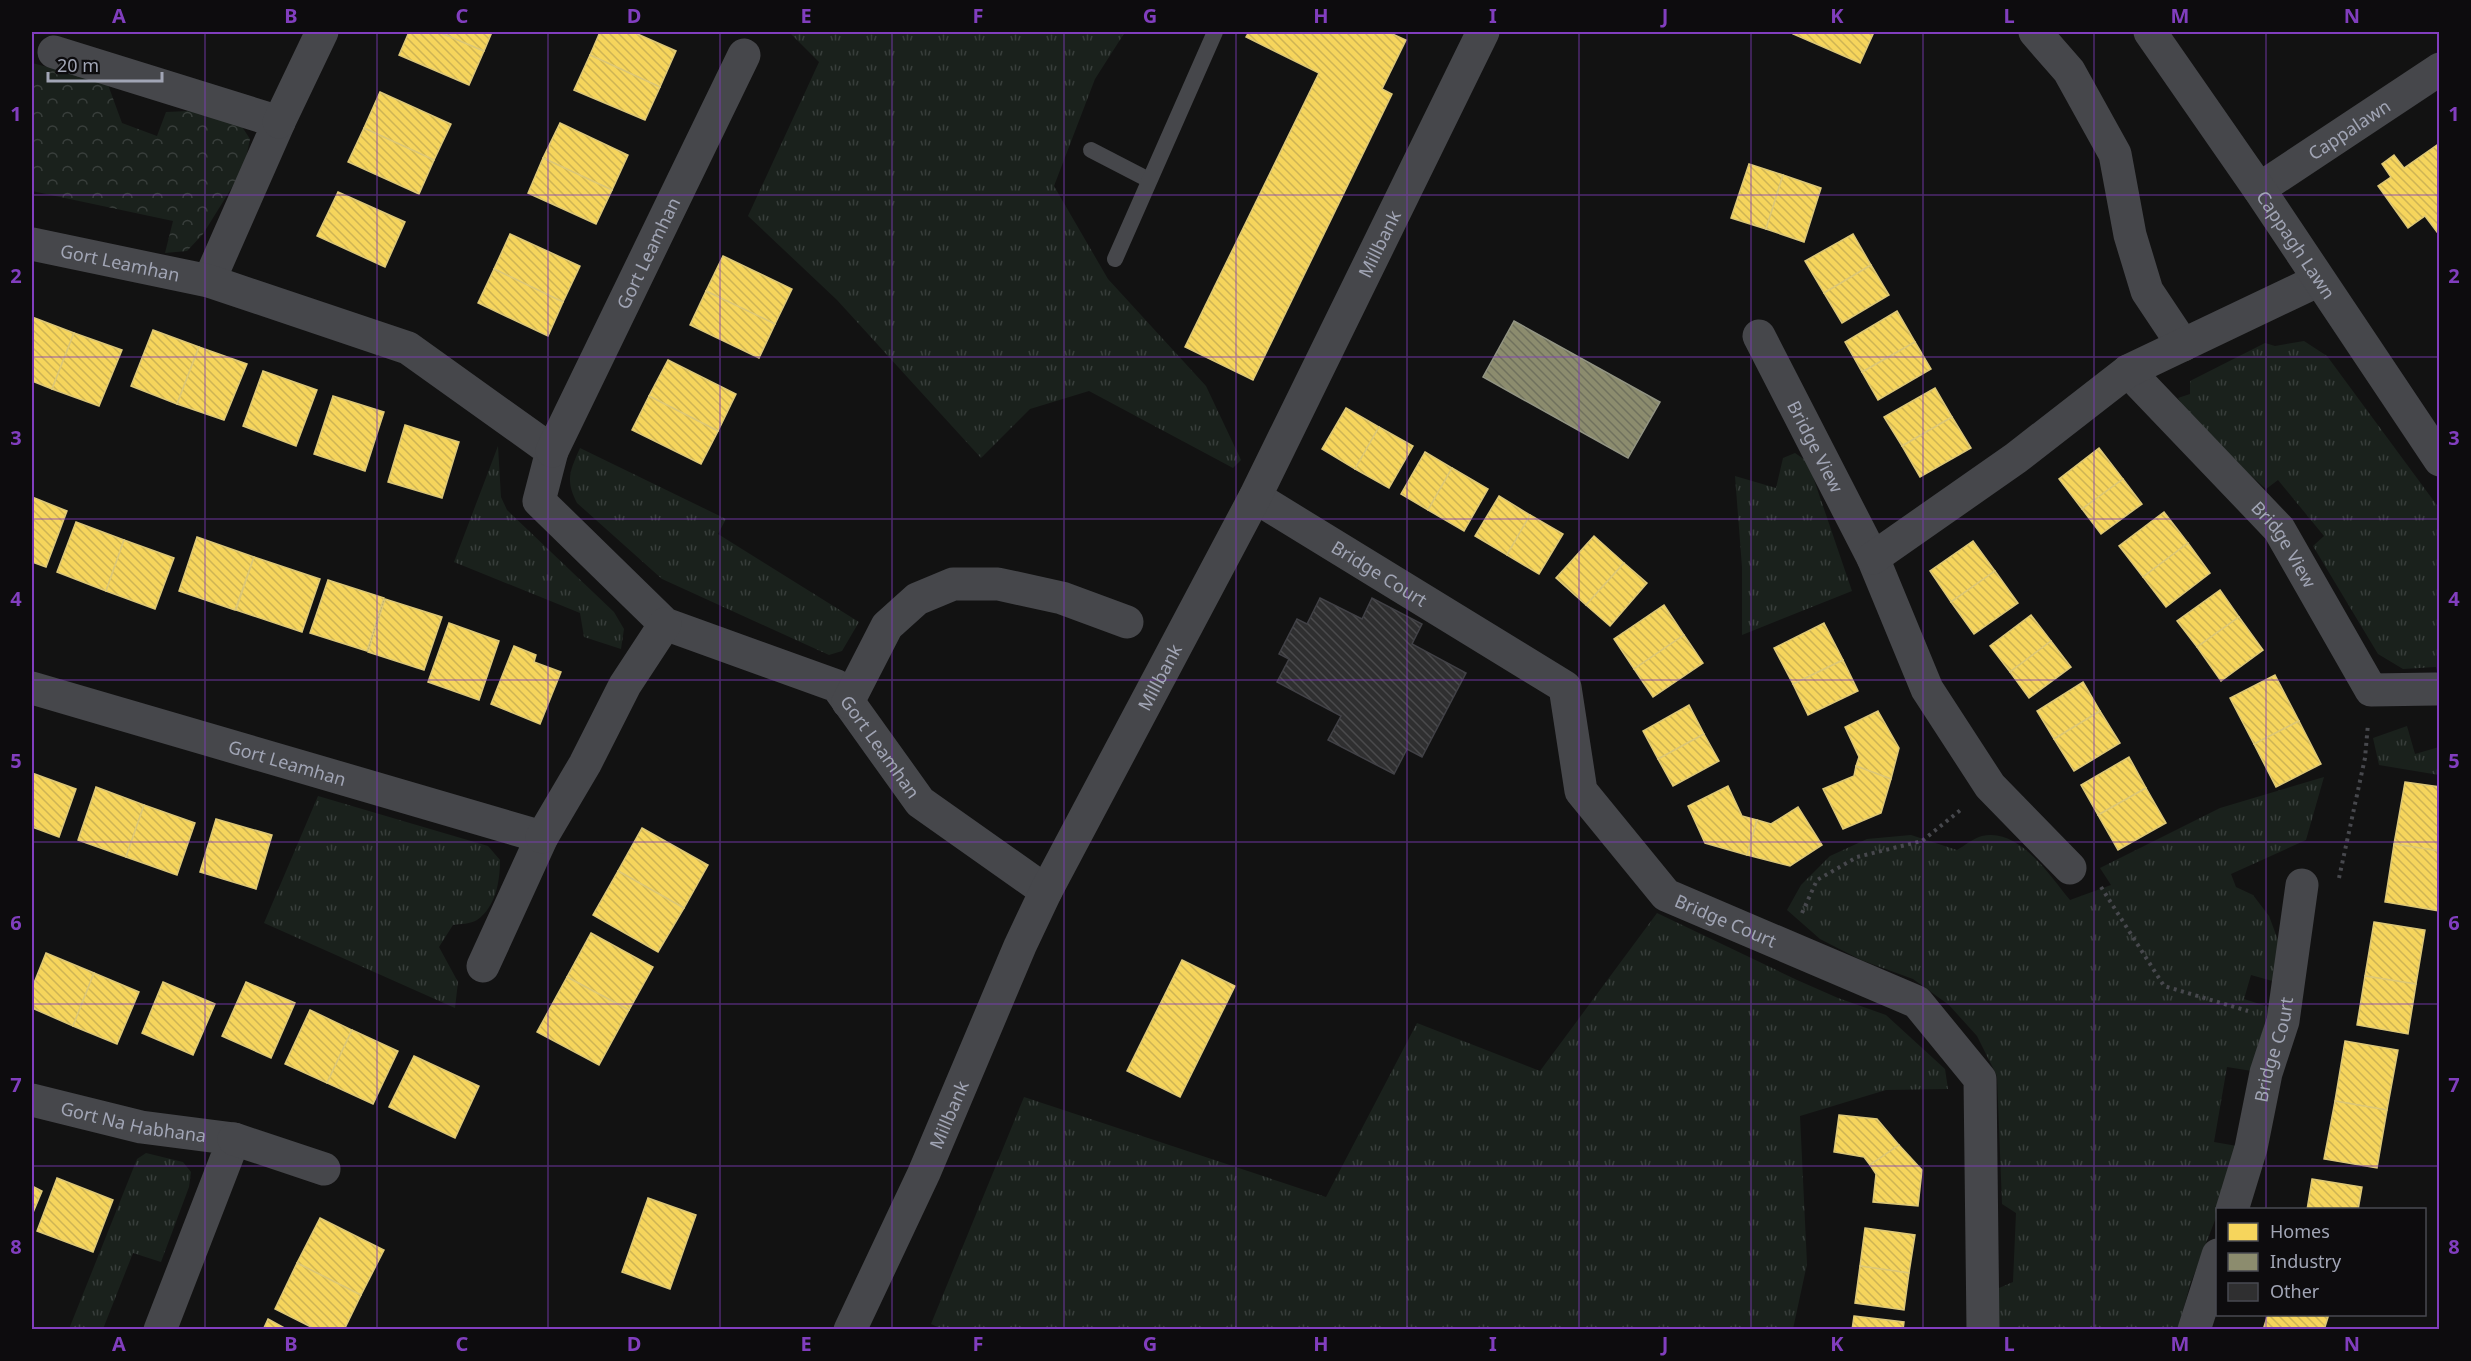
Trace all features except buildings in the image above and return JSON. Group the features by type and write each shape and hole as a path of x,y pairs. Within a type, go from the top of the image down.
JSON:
{"street":[{"path":"209,281 279,122 322,32"},
{"name":"Millbank","path":"850,1329 924,1173 1020,946 1046,891 1255,497 1483,32"},
{"path":"2035,32 2069,71 2115,154 2130,236 2147,291 2182,345"},
{"name":"Cappagh Lawn","path":"2150,32 2373,357 2439,460"},
{"path":"54,52 279,122"},
{"name":"Gort Leamhan","path":"744,54 552,451 539,501 665,624 837,686 920,802 1046,891"},
{"name":"Cappalawn","path":"2259,189 2439,69"},
{"name":"Gort Leamhan","path":"32,244 209,281 408,348 552,451"},
{"path":"1873,558 2016,458 2128,371 2319,280"},
{"name":"Bridge View","path":"1759,336 1873,558 1927,689 1990,786 2070,868"},
{"name":"Bridge View","path":"2128,371 2279,529 2371,690 2436,689"},
{"name":"Bridge Court","path":"1255,497 1565,687 1581,791 1666,895 1917,1002 1980,1079 1983,1329"},
{"path":"848,702 887,626 917,599 953,584 998,584 1062,598 1127,622"},
{"path":"483,966 542,837 585,764 625,686 665,624"},
{"name":"Gort Leamhan","path":"32,687 542,837"},
{"name":"Bridge Court","path":"2232,1208 2251,1148 2266,1073 2283,1021 2302,885"},
{"name":"Gort Na Habhana","path":"32,1100 141,1127 234,1139 324,1169"},
{"name":"Gort Na Habhana","path":"160,1329 234,1139"},
{"path":"2194,1329 2216,1258"}],"lane":[{"path":"1115,259 1215,32"},
{"path":"1091,150 1149,180"}],"path":[{"path":"1787,947 1817,880 1857,857 1922,841 1990,786"}],"green space":[{"path":"789,32 1125,32 1095,79 1054,186 1108,279 1206,386 1241,460 1233,468 1089,391 1030,409 981,458 837,300 748,216 819,62"},
{"path":"32,63 107,82 122,123 157,136 166,112 188,111 237,119 250,139 244,168 203,234 187,251 165,253 173,221 32,191"},
{"path":"2304,341 2327,356 2439,508 2439,683 2436,667 2403,669 2378,654 2313,546 2324,536 2278,480 2266,489 2194,425 2178,398 2190,394 2190,381 2265,343 2275,346"},
{"path":"498,446 501,497 507,510 614,612 624,629 621,649 584,637 580,613 454,562"},
{"path":"580,448 726,519 718,534 859,622 842,651 829,655 662,579 577,503 571,488 570,475"},
{"path":"1795,453 1808,462 1852,591 1742,635 1742,567 1735,476 1776,488 1783,458"},
{"path":"2407,726 2415,754 2439,747 2439,775 2379,765 2373,738"},
{"path":"2324,777 2306,840 2231,874 2236,887 2253,895 2269,916 2284,956 2276,982 2251,975 2244,999 2269,1007 2252,1071 2227,1067 2214,1142 2237,1146 2219,1208 2216,1208 2216,1218 2190,1285 2178,1329 1998,1329 1999,1288 2013,1282 2016,1213 2002,1204 1997,1076 1977,1036 1949,1005 1913,979 1861,960 1820,939 1787,910 1801,885 1830,856 1867,839 1911,835 1957,850 1982,836 1996,835 2009,839 2021,846 2043,867 2070,900 2111,885 2100,868 2220,808"},
{"path":"318,796 488,846 500,860 498,885 489,908 475,921 453,925 439,947 458,982 455,1008 264,923"},
{"path":"1657,913 1797,980 1886,1015 1945,1069 1948,1089 1886,1090 1800,1116 1807,1264 1793,1329 944,1330 931,1324 1024,1097 1326,1197 1417,1023 1540,1071"},
{"path":"146,1153 183,1162 191,1172 189,1187 161,1262 133,1253 103,1329 69,1329 137,1159"}]}
